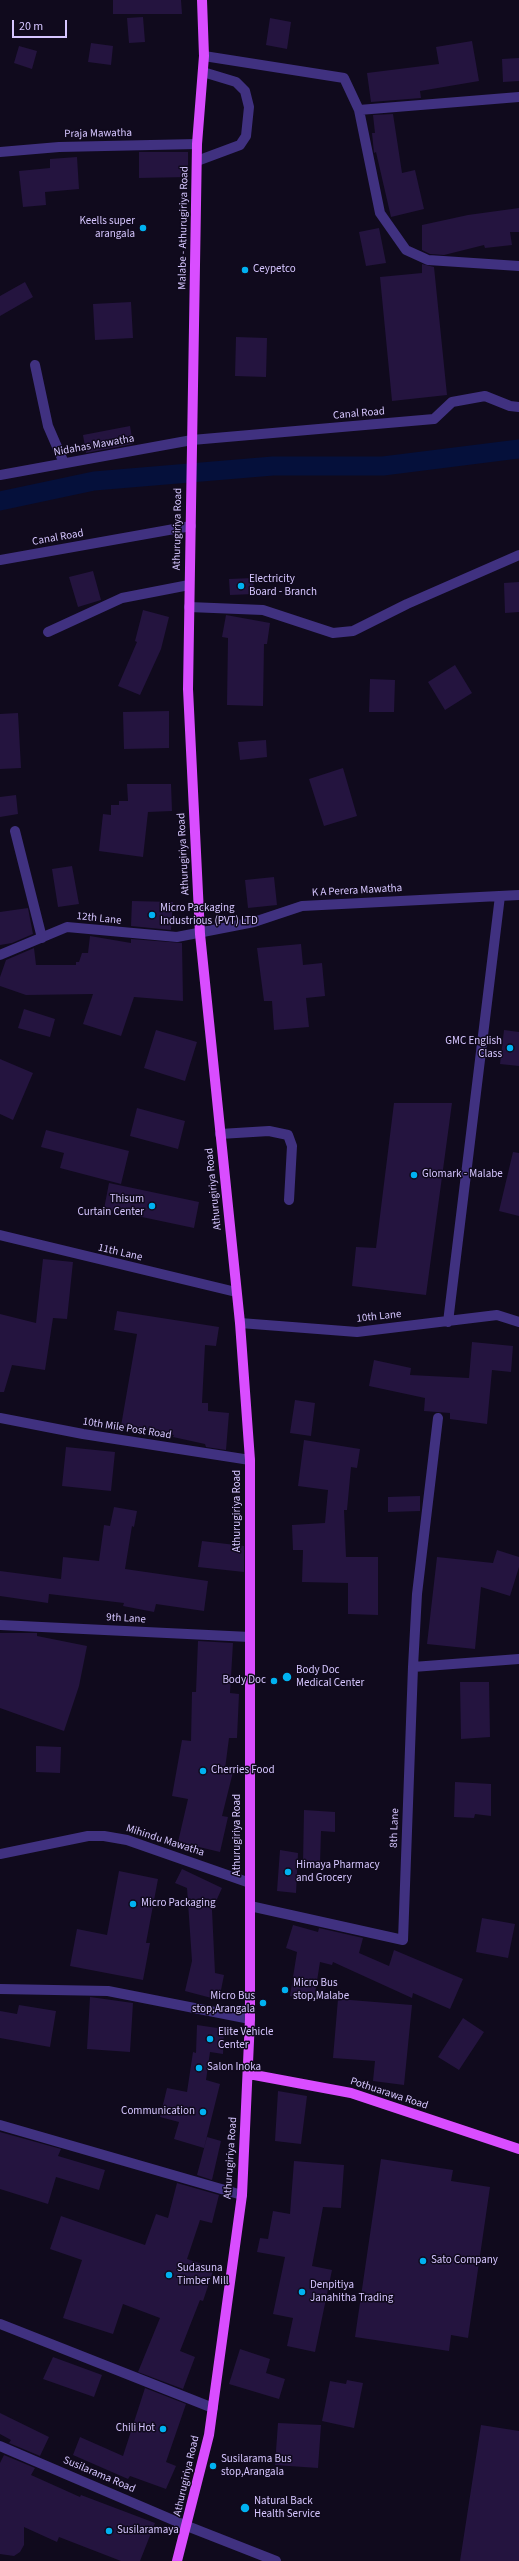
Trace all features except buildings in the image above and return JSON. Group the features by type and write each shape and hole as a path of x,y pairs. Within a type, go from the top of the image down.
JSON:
{"main road":[{"name":"Malabe - Athurugiriya Road","path":"191,457 197,144 204,56 202,0"},
{"name":"Athurugiriya Road","path":"177,2561 188,2526 212,2408 242,2195 249,2074 250,2019 250,1460 240,1323 200,934 188,689 191,457"},
{"name":"Pothuarawa Road","path":"249,2074 351,2093 519,2149"}],"street":[{"path":"204,56 344,78 359,110 380,213 406,250 428,260 519,266"},
{"path":"197,161 240,145 246,136 249,108 245,91 236,82 203,72"},
{"path":"359,110 519,97"},
{"name":"Praja Mawatha","path":"0,152 59,147 197,144"},
{"path":"35,365 48,426 64,463"},
{"name":"Canal Road","path":"192,440 434,419 452,402 485,396 510,406 519,407"},
{"name":"Nidahas Mawatha","path":"0,475 192,440"},
{"name":"Canal Road","path":"0,560 191,526"},
{"path":"189,607 263,610 333,633 353,631 407,604 519,555"},
{"path":"48,632 122,598 189,585"},
{"path":"15,831 42,938"},
{"name":"K A Perera Mawatha","path":"200,934 254,922 302,906 519,895"},
{"path":"448,1322 500,896"},
{"name":"12th Lane","path":"0,955 67,927 177,937 200,934"},
{"path":"220,1134 269,1131 288,1135 292,1146 289,1200"},
{"name":"11th Lane","path":"0,1235 236,1292"},
{"name":"10th Lane","path":"240,1323 357,1332 497,1315 519,1322"},
{"name":"10th Mile Post Road","path":"0,1418 83,1434 250,1460"},
{"path":"438,1418 417,1594 412,1667 519,1659"},
{"name":"9th Lane","path":"0,1625 250,1637"},
{"name":"8th Lane","path":"250,1906 403,1940 412,1667"},
{"name":"Mihindu Mawatha","path":"0,1854 88,1836 104,1836 127,1840 250,1883"},
{"path":"0,1989 108,1991 250,2019"},
{"path":"0,2125 242,2195"},
{"path":"0,2324 212,2408"},
{"name":"Susilarama Road","path":"0,2446 188,2526 276,2561"}],"waterway":[{"path":"0,501 94,481 273,466 383,466 519,449"}],"place":[{"name":"Keells super arangala","path":"143,228"},
{"name":"Ceypetco","path":"245,270"},
{"name":"Electricity Board - Branch","path":"241,586"},
{"name":"Micro Packaging Industrious (PVT) LTD","path":"152,915"},
{"name":"GMC English Class","path":"510,1048"},
{"name":"Glomark - Malabe","path":"414,1175"},
{"name":"Thisum Curtain Center","path":"152,1206"},
{"name":"Body Doc Medical Center","path":"287,1677"},
{"name":"Body Doc","path":"274,1681"},
{"name":"Cherries Food","path":"203,1771"},
{"name":"Himaya Pharmacy and Grocery","path":"288,1872"},
{"name":"Micro Packaging","path":"133,1904"},
{"name":"Micro Bus stop,Malabe","path":"285,1990"},
{"name":"Micro Bus stop,Arangala","path":"263,2003"},
{"name":"Elite Vehicle Center","path":"210,2039"},
{"name":"Salon Inoka","path":"199,2068"},
{"name":"Communication","path":"203,2112"},
{"name":"Sato Company","path":"423,2261"},
{"name":"Sudasuna Timber Mill","path":"169,2275"},
{"name":"Denpitiya Janahitha Trading","path":"302,2292"},
{"name":"Chili Hot","path":"163,2429"},
{"name":"Susilarama Bus stop,Arangala","path":"213,2466"},
{"name":"Natural Back Health Service","path":"245,2508"},
{"name":"Susilaramaya","path":"109,2531"}]}
